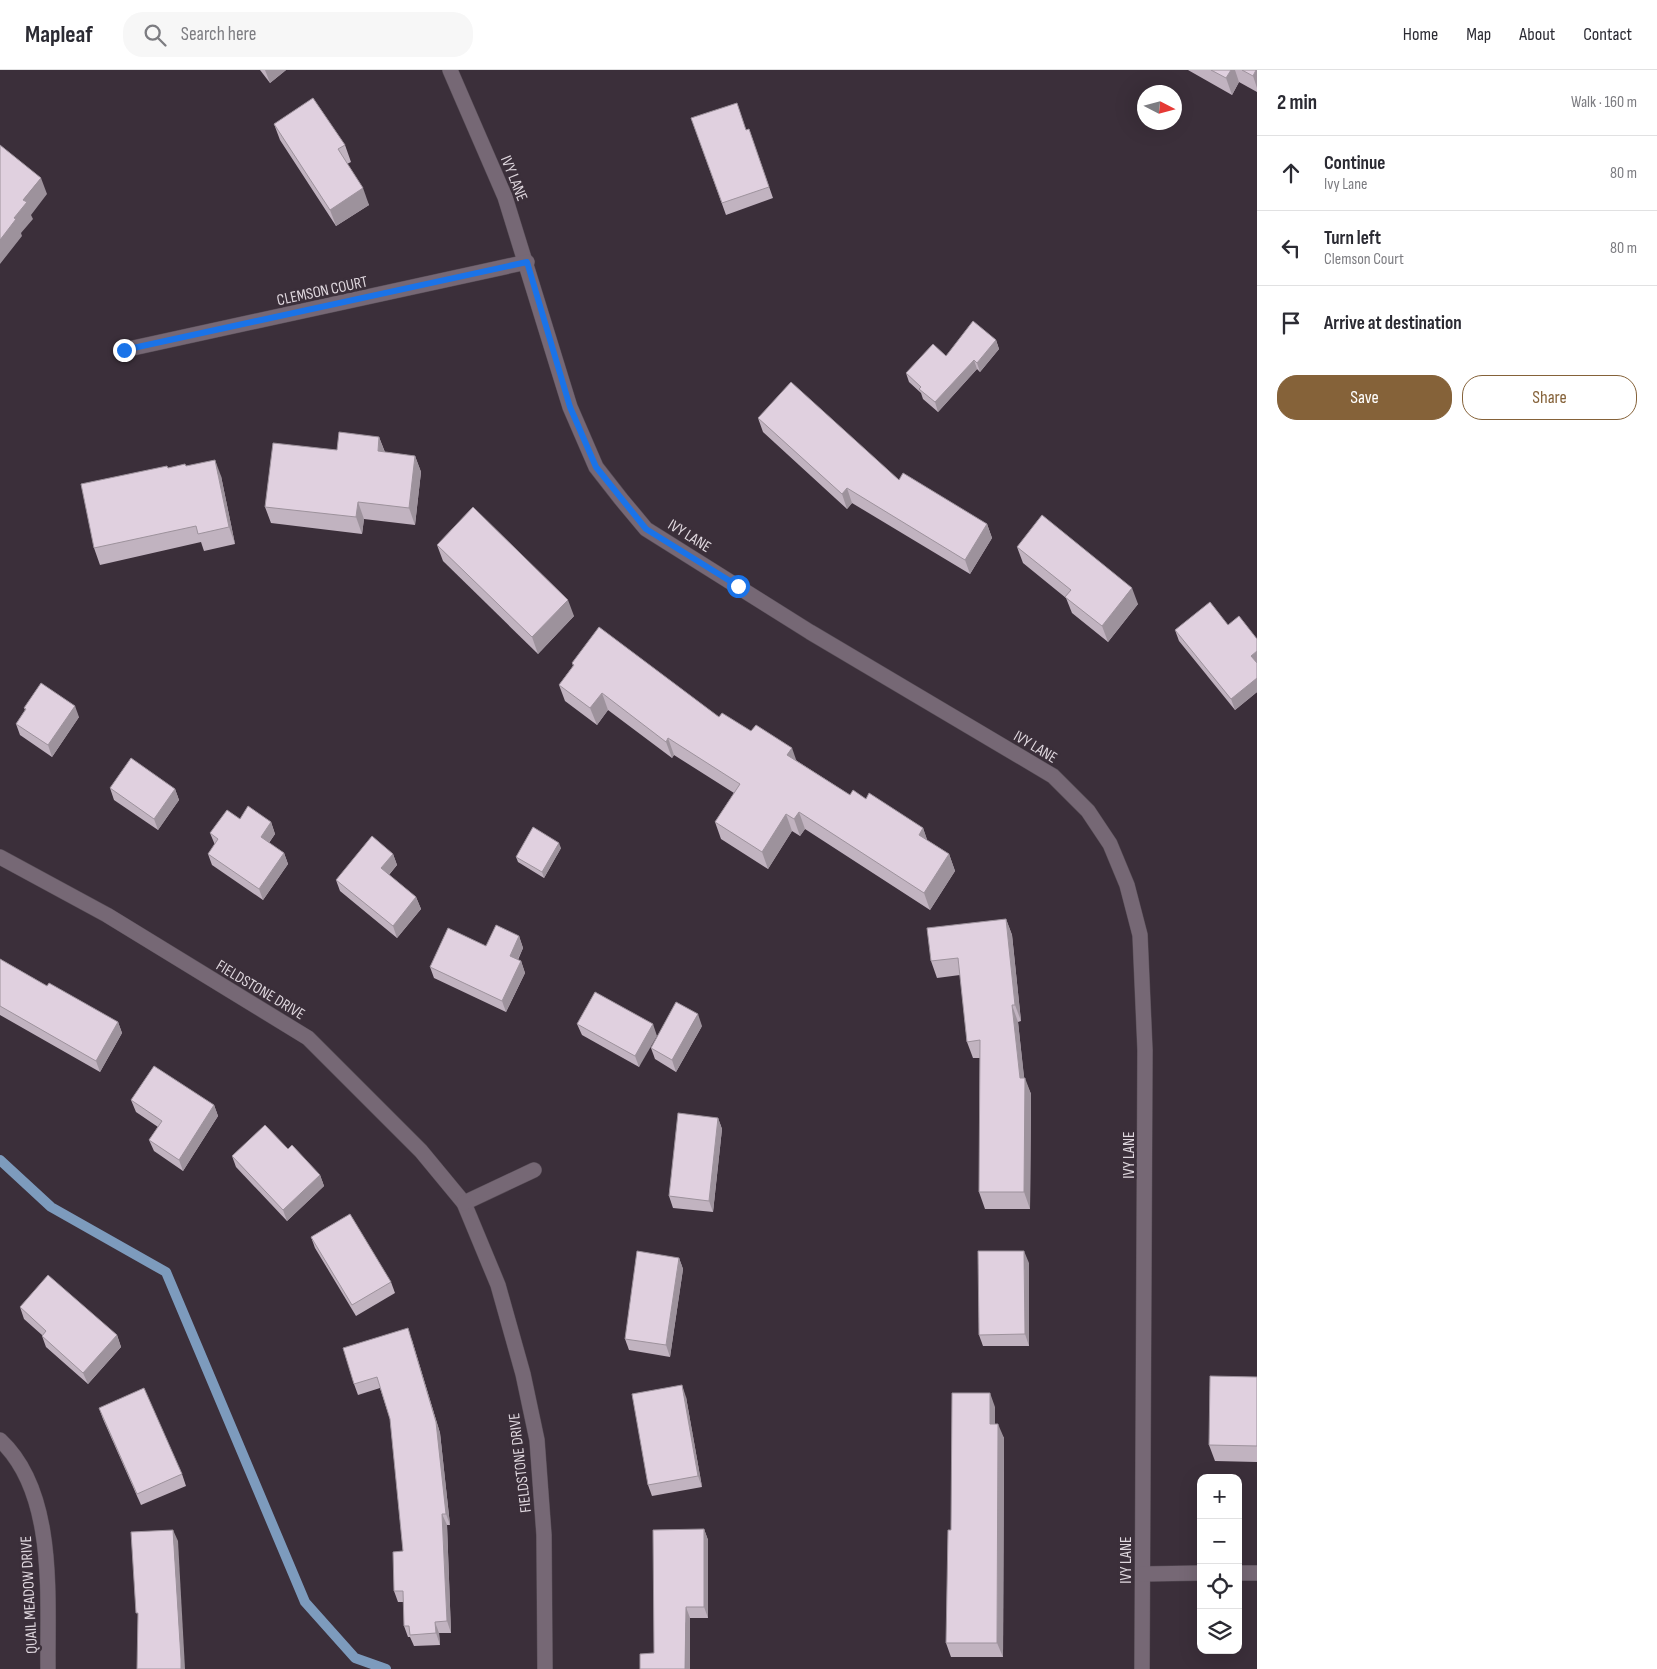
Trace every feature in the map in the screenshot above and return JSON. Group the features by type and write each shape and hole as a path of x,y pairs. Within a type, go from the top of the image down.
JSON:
{"street":[{"name":"IVY LANE","path":"450,70 505,196 527,262 570,407 596,467 646,529 810,632 1053,776 1088,811 1110,844 1127,885 1140,935 1145,1050 1142,1669"},
{"name":"CLEMSON COURT","path":"124,350 527,262"},
{"name":"FIELDSTONE DRIVE","path":"0,857 107,915 308,1038 421,1151 464,1203 498,1285 523,1374 537,1440 544,1535 545,1669"},
{"path":"464,1203 534,1170"},
{"name":"QUAIL MEADOW DRIVE","path":"0,1440 20,1465 36,1500 44,1539 48,1669"},
{"path":"1143,1574 1197,1573"},
{"path":"1242,1573 1257,1573"}],"building":[{"path":"1211,70 1231,70 1226,78"},
{"path":"1242,70 1256,70 1253,76"},
{"path":"313,98 345,145 338,149 363,188 330,210 274,124"},
{"path":"737,103 746,130 749,129 769,187 722,203 691,118"},
{"path":"0,145 41,178 23,200 27,202 0,240"},
{"path":"973,321 996,340 977,363 974,360 935,402 919,389 921,387 906,373 933,344 946,356"},
{"path":"791,382 899,480 903,473 987,524 965,560 847,488 842,494 758,418"},
{"path":"339,432 379,437 378,451 415,456 409,508 358,502 356,517 265,507 273,443 337,450"},
{"path":"215,460 229,527 198,534 196,526 94,548 81,484 167,466 168,468 185,464 186,466"},
{"path":"473,507 568,600 532,637 437,545"},
{"path":"1042,515 1132,588 1102,626 1065,597 1071,590 1017,547"},
{"path":"1210,602 1228,625 1239,616 1257,639 1257,651 1251,656 1257,663 1257,678 1231,699 1175,630"},
{"path":"599,627 719,717 722,713 751,731 756,725 792,748 787,755 850,795 853,790 866,799 869,793 923,828 919,835 949,854 924,893 799,812 794,819 786,814 762,852 715,822 740,784 668,738 666,742 602,693 590,708 559,685 574,665 572,663"},
{"path":"41,683 75,706 48,745 16,724"},
{"path":"131,758 175,789 154,819 110,788"},
{"path":"248,806 271,822 261,837 284,853 259,889 208,854 218,839 210,833 227,810 240,819"},
{"path":"533,827 559,843 542,872 516,857"},
{"path":"372,836 393,854 381,868 416,897 393,926 336,880"},
{"path":"1006,919 1015,1005 1012,1005 1020,1078 1025,1078 1024,1192 979,1192 980,1040 967,1042 958,958 931,961 927,928"},
{"path":"496,925 519,936 510,956 521,961 502,1001 430,967 448,928 486,946"},
{"path":"0,959 47,986 49,983 118,1022 96,1061 0,1006"},
{"path":"595,992 653,1024 635,1056 577,1024"},
{"path":"676,1002 698,1014 672,1060 651,1048"},
{"path":"154,1066 214,1105 179,1160 149,1140 162,1121 131,1100"},
{"path":"678,1113 718,1118 709,1201 669,1196"},
{"path":"265,1125 288,1149 292,1145 320,1175 283,1210 232,1156"},
{"path":"350,1214 391,1282 352,1305 311,1237"},
{"path":"637,1251 679,1258 666,1345 625,1339"},
{"path":"978,1251 1024,1251 1025,1334 979,1335"},
{"path":"48,1275 117,1335 83,1373 42,1336 46,1331 20,1307"},
{"path":"408,1328 436,1422 446,1514 442,1514 447,1621 435,1622 436,1633 410,1635 409,1626 404,1626 403,1591 394,1591 393,1552 403,1551 390,1419 377,1377 354,1384 343,1348"},
{"path":"1210,1376 1257,1377 1257,1446 1209,1445"},
{"path":"682,1385 698,1476 648,1485 632,1394"},
{"path":"144,1388 182,1474 137,1494 99,1408"},
{"path":"952,1393 990,1393 990,1424 998,1424 997,1643 946,1643 948,1530 951,1530"},
{"path":"704,1529 704,1607 686,1607 685,1669 640,1669 640,1654 654,1653 653,1530"},
{"path":"173,1530 181,1669 137,1669 138,1613 136,1613 131,1532"}],"waterway":[{"path":"0,1160 51,1207 166,1272 305,1602 355,1658 386,1669"}],"route":[{"path":"124,350 481,274 527,262 570,407 596,467 646,529 738,586"}]}
